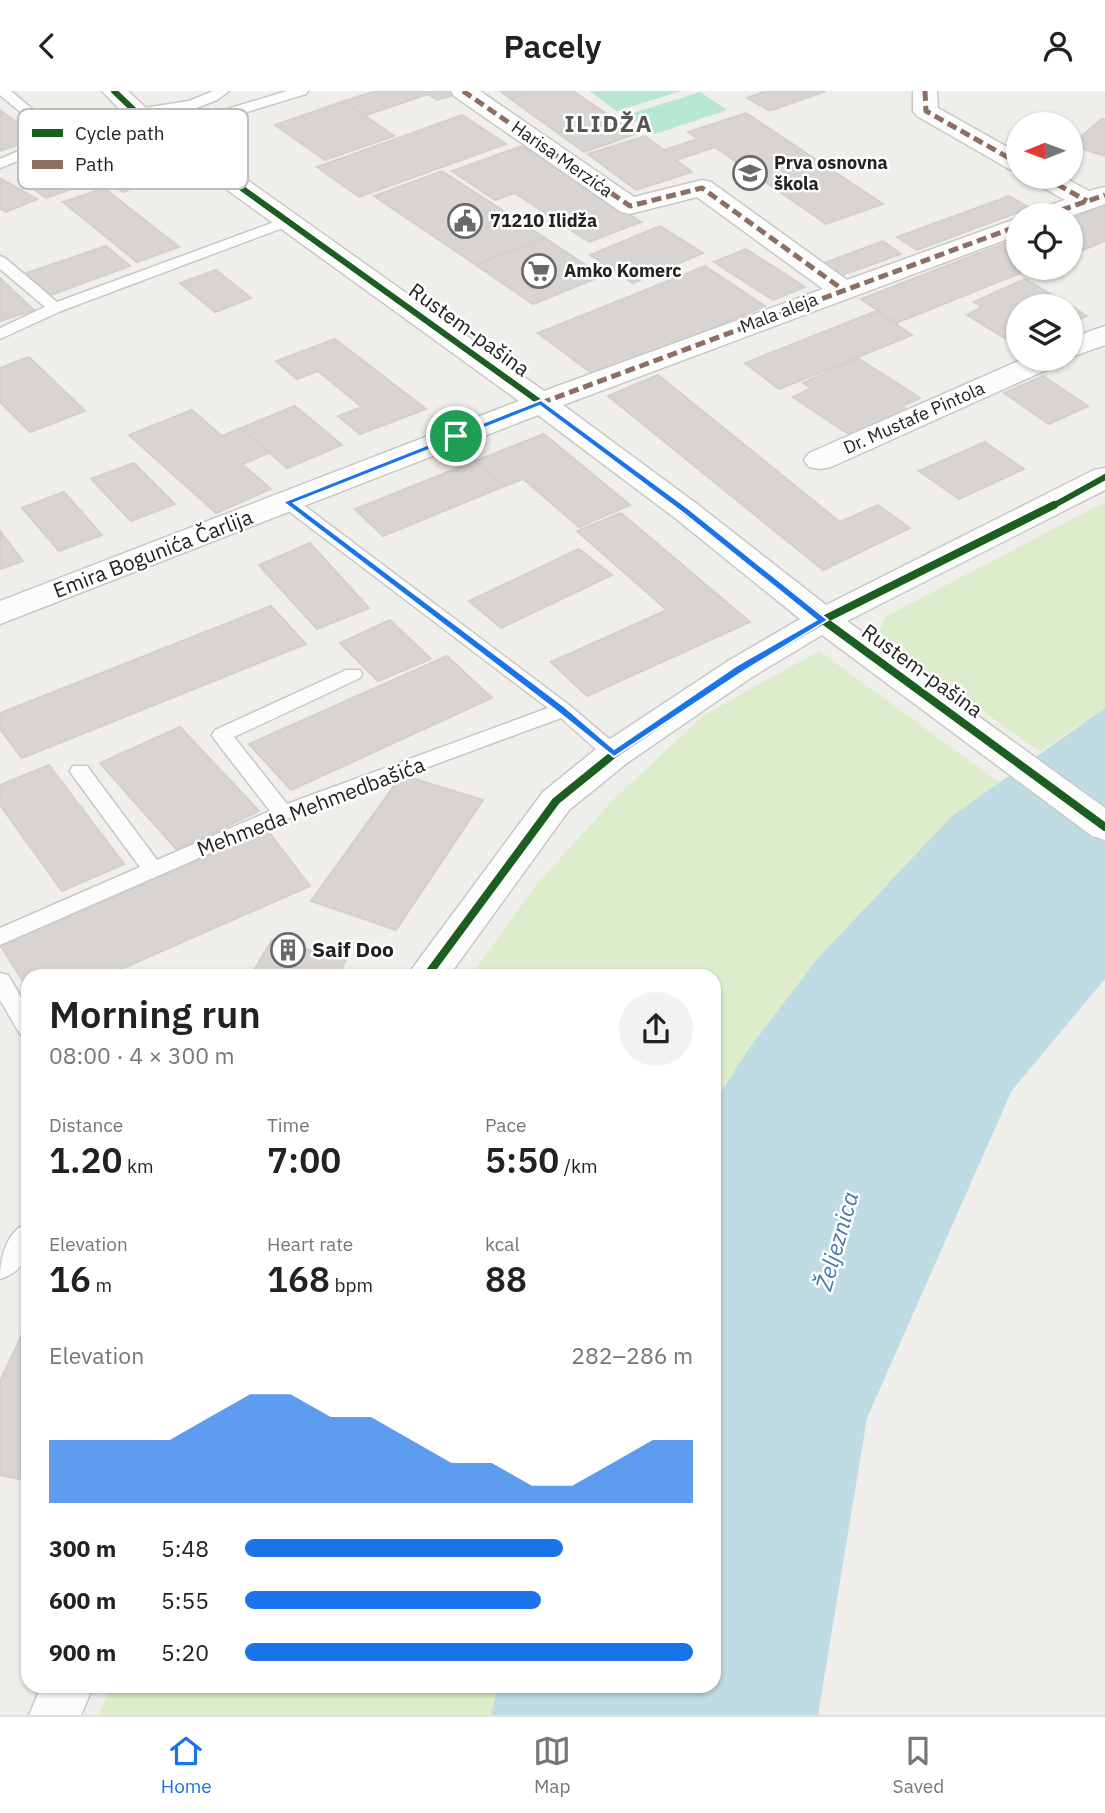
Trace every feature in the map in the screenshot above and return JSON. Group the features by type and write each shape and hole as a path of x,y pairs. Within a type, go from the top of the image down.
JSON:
{"street":[{"name":"Rustem-pašina","path":"114,91 133,109"},
{"name":"Harisa Merzića","path":"463,91 630,206 702,188 842,289"},
{"path":"925,91 926,111 1006,156"},
{"name":"Rustem-pašina","path":"244,189 541,403 686,511 835,629 1105,827"},
{"path":"1074,189 1096,198"},
{"name":"Mala aleja","path":"541,403 1006,230"},
{"path":"1083,343 1105,335"},
{"name":"Dr. Mustafe Pintola","path":"820,460 1020,371"},
{"name":"Emira Bogunića Čarlija","path":"0,613 541,403"},
{"path":"431,969 556,801 614,754 740,669 835,629 1105,477"},
{"path":"55,1715 65,1693"}],"lane":[{"path":"3,91 24,109"},
{"path":"168,109 211,100 222,91"},
{"path":"241,109 293,93"},
{"path":"0,164 18,156"},
{"path":"0,334 55,308 288,221"},
{"path":"0,261 55,308"},
{"path":"288,502 562,709 614,754"},
{"path":"283,813 222,734 354,674"},
{"name":"Mehmeda Mehmedbašića","path":"0,937 283,813 546,718 562,709"},
{"path":"80,771 153,870"},
{"path":"0,981 21,1016"},
{"path":"0,1269 7,1266 21,1244"}],"green space":[{"path":"589,91 681,91 617,111"},
{"path":"700,92 727,110 655,134 627,115"},
{"path":"1105,502 1105,708 1040,752 886,642 880,632 885,617"},
{"path":"819,651 1000,783 952,816 817,959 748,1050 721,1092 721,969 476,969 536,885 614,799 704,715"},
{"path":"108,1693 496,1693 491,1715 99,1715"}],"water":[{"name":"Željeznica","path":"1105,708 1105,979 1012,1090 867,1418 818,1715 491,1715 496,1693 721,1693 721,1092 748,1050 817,959 952,816"}],"building":[{"path":"376,91 452,91 457,94 437,100 428,94 364,116 344,101"},
{"path":"500,91 536,91 511,99"},
{"path":"536,91 573,91 636,134 584,152 511,99"},
{"path":"766,91 826,91 770,111 747,98"},
{"path":"344,101 394,136 325,160 275,125"},
{"path":"0,110 18,123 18,145 0,151"},
{"name":"Prva osnovna škola","path":"746,113 883,204 826,224 715,147 676,160 692,172 636,190 588,154 645,136 664,150 698,139 688,132"},
{"path":"462,115 506,144 359,197 317,167"},
{"path":"1102,119 1105,120 1105,156 1083,149 1083,135"},
{"path":"522,146 641,222 589,242 515,193 495,200 452,171"},
{"name":"71210 Ilidža","path":"442,171 545,238 476,265 374,196"},
{"path":"0,178 37,199 6,212 0,209"},
{"path":"33,189 72,189 46,198"},
{"path":"105,189 179,247 137,262 63,202"},
{"path":"1009,196 1021,203 1006,203 1006,217 917,250 897,237"},
{"path":"1105,205 1105,241 1083,250 1083,214"},
{"path":"660,226 703,253 633,283 590,255"},
{"name":"Amko Komerc","path":"545,238 602,276 533,304 476,265"},
{"path":"883,241 901,254 834,278 816,266"},
{"path":"1006,243 1006,279 896,323 861,299"},
{"path":"106,246 130,266 45,297 21,275"},
{"path":"746,249 805,287 773,300 714,262"},
{"path":"705,266 765,306 597,377 538,333"},
{"path":"216,270 251,298 215,312 180,283"},
{"path":"0,278 34,310 0,321"},
{"path":"1023,280 1051,294 1006,294 1006,339 967,315 982,307 974,302"},
{"path":"876,311 912,335 779,389 745,363"},
{"path":"335,339 426,409 360,434 338,416 362,407 318,371 297,379 276,361"},
{"path":"29,357 85,411 30,432 0,402 0,368"},
{"path":"858,358 920,398 902,406 912,413 856,439 793,397 811,388 803,383"},
{"path":"658,375 840,522 878,505 910,528 823,570 608,396"},
{"path":"1043,376 1088,406 1049,424 1004,393"},
{"path":"295,406 342,445 287,468 241,428"},
{"path":"192,410 222,436 241,428 269,453 242,464 271,489 216,513 129,435"},
{"path":"544,434 630,505 579,527 523,479 505,486 475,461"},
{"path":"985,442 1024,469 959,499 919,471"},
{"path":"475,461 505,486 383,536 355,509"},
{"path":"134,463 175,504 131,521 91,479"},
{"path":"64,492 102,535 59,551 22,508"},
{"path":"621,513 750,622 587,696 551,662 667,610 577,531"},
{"path":"0,531 23,561 0,569"},
{"path":"310,543 369,608 317,629 259,565"},
{"path":"579,549 612,575 501,628 469,601"},
{"path":"271,606 306,644 22,758 0,729 0,713"},
{"path":"390,620 431,659 378,681 340,643"},
{"path":"447,656 492,698 291,790 249,744"},
{"path":"180,727 259,811 177,850 100,763"},
{"path":"49,765 124,864 62,891 0,805 0,785"},
{"path":"402,775 483,800 396,930 311,901"},
{"path":"268,831 310,886 121,969 21,969 21,978 0,945"},
{"name":"Saif Doo","path":"272,940 346,960 341,969 255,969"},
{"path":"21,1337 21,1480 0,1475 0,1381"}],"marked path":[{"path":"463,91 630,206 702,188 842,289"},
{"path":"925,91 926,111 1006,156"},
{"path":"1066,189 1087,201"},
{"path":"1082,203 1105,195"},
{"path":"541,403 1006,230"}],"cycle path":[{"path":"114,91 133,109"},
{"path":"243,189 541,403 686,511 823,620 1105,827"},
{"path":"432,969 556,801 614,754 740,669 823,620 1105,477"}],"place":[{"name":"Prva osnovna škola","path":"750,173"},
{"name":"71210 Ilidža","path":"465,221"},
{"name":"Amko Komerc","path":"539,271"},
{"name":"Saif Doo","path":"288,950"}],"district":[{"name":"ILIDŽA","path":"609,124"}],"route":[{"path":"541,403 686,511 823,620 740,669 614,754 562,709 288,502 456,436 541,403"}]}
